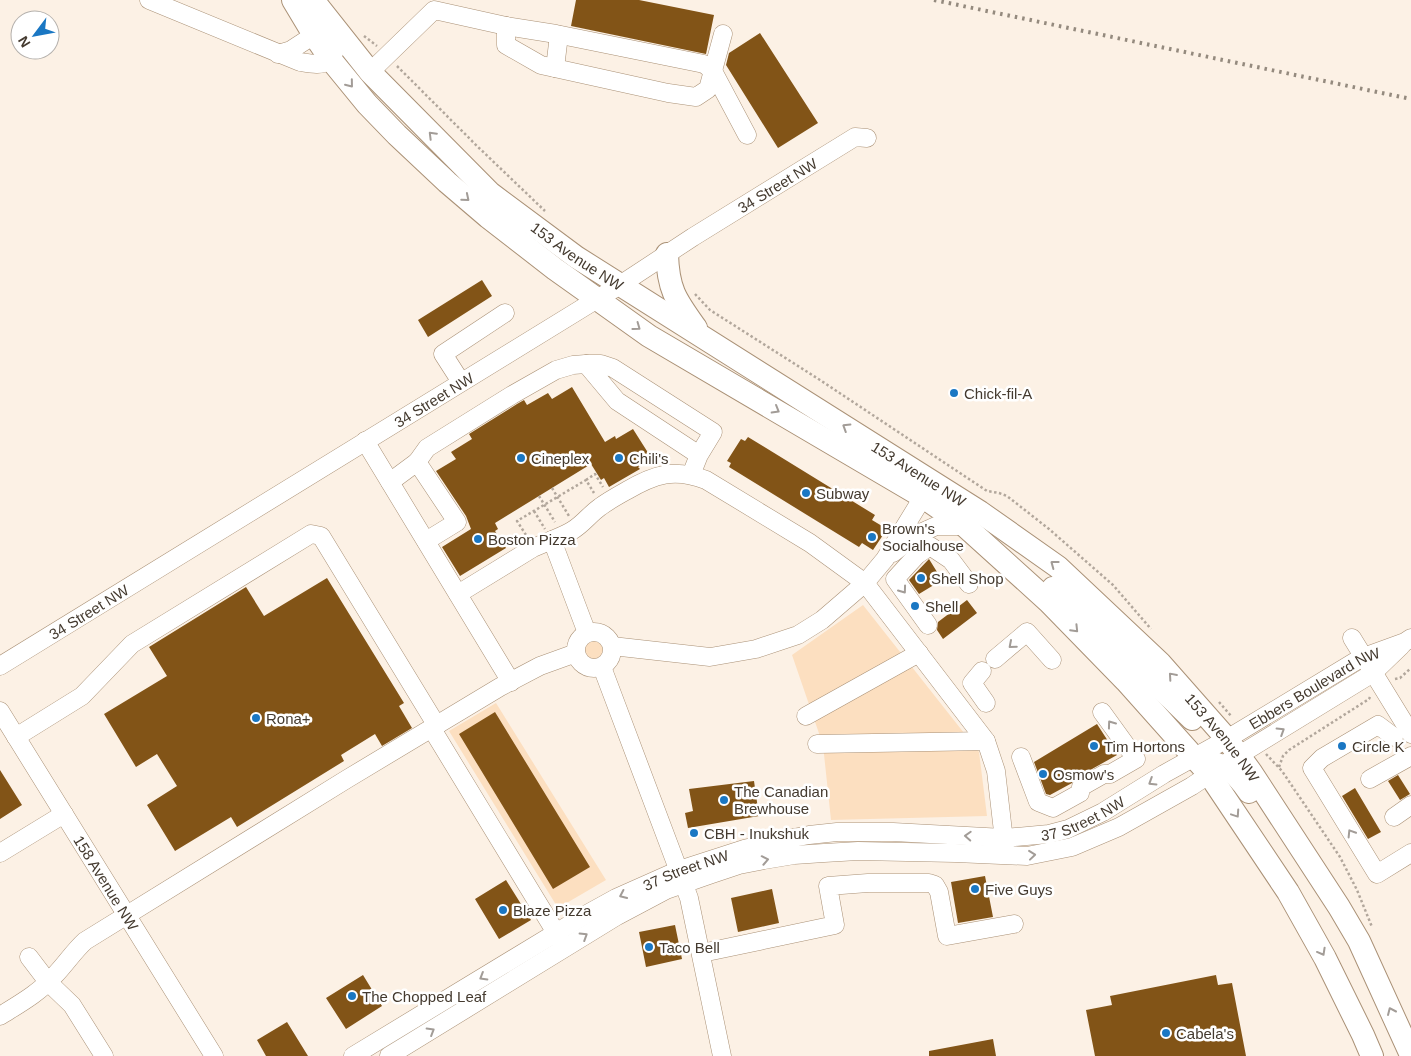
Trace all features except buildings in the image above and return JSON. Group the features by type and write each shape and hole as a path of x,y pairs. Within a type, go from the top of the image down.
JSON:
{"main road":[{"name":"153 Avenue NW","path":"293,0 332,60 367,104 397,135 447,182 555,269 649,336 923,497 977,509"},
{"name":"153 Avenue NW","path":"313,0 370,72 490,193 576,257 977,509 1058,567 1160,663 1223,756 1339,907 1367,938 1411,1055"},
{"path":"667,254 671,288 682,309 703,337"},
{"name":"153 Avenue NW","path":"977,509 996,553 1049,602 1126,681 1194,757"},
{"path":"996,553 1048,583 1097,626 1223,756"},
{"name":"153 Avenue NW","path":"1223,756 1288,892 1325,958 1367,1049"},
{"path":"1194,757 1223,756"}],"street":[{"path":"149,0 278,54 314,65 332,60 340,36 314,35 290,50 278,54"},
{"path":"370,72 434,10 506,26 704,64 712,71 747,135"},
{"path":"506,26 506,45 541,65 668,93 696,97 708,89 723,34"},
{"path":"555,68 559,35"},
{"name":"34 Street NW","path":"0,666 620,285 855,137 867,138"},
{"path":"462,382 443,354 506,313"},
{"path":"390,482 417,462 427,448 512,395 556,370 573,364 601,364 613,368 713,432 699,455 691,475"},
{"path":"586,364 617,401 699,455"},
{"path":"365,441 511,682"},
{"path":"417,462 456,522 426,541"},
{"path":"458,594 533,548 551,531 573,530 585,522 599,508 652,477 675,473 691,475 716,485 810,543 864,583 986,741 996,771 1005,846"},
{"path":"612,646 710,657 756,649 798,635 822,620 864,583 885,559 923,497"},
{"path":"885,559 916,535 977,509"},
{"path":"551,531 587,633"},
{"path":"16,737 82,696 132,644 311,534 320,536 565,948"},
{"path":"928,625 895,579 917,555 930,546 951,560 969,584"},
{"path":"986,703 972,682 1027,632 1052,660"},
{"path":"587,633 600,633 606,636 612,646 610,660 602,667 589,668 578,660 576,647 578,641 587,633"},
{"path":"1352,638 1373,673 1403,736"},
{"name":"Ebbers Boulevard NW","path":"1223,756 1364,657 1408,640"},
{"name":"Ebbers Boulevard NW","path":"1223,756 1373,673 1408,640"},
{"path":"0,1016 36,993 79,947 347,779 434,727 540,666 576,653"},
{"path":"806,716 919,653"},
{"path":"602,667 689,898 722,1056"},
{"name":"158 Avenue NW","path":"0,711 214,1056"},
{"path":"1022,757 1038,802 1053,808 1080,793 1081,787 1104,774 1110,774 1136,759 1102,712"},
{"path":"1403,736 1378,725 1322,758 1312,768 1377,874 1411,853"},
{"path":"817,744 986,741"},
{"name":"37 Street NW","path":"1005,846 1027,856 1072,847 1119,827 1192,786 1223,756"},
{"path":"1370,779 1411,756"},
{"name":"37 Street NW","path":"354,1056 616,898 681,876 794,855 1005,846 1049,834 1085,821 1194,757"},
{"path":"1394,818 1411,805"},
{"path":"0,853 64,814"},
{"name":"37 Street NW","path":"389,1056 617,916 666,890 681,876"},
{"path":"702,953 836,926 828,886 868,883 929,883 936,885 947,936 1014,924"},
{"path":"29,957 48,982 72,1005 104,1056"}],"path":[{"path":"399,69 546,211"},
{"path":"691,290 710,310 820,380 977,509"},
{"path":"530,540 517,521 595,474 605,490"},
{"path":"586,480 596,496"},
{"path":"552,488 569,516"},
{"path":"539,496 544,505 551,531"},
{"path":"534,511 551,531"},
{"path":"1395,678 1400,678 1411,668"},
{"path":"1279,767 1283,756 1289,750 1369,699 1370,696"},
{"path":"1272,758 1340,857 1358,890 1367,938"}],"shaded area":[{"path":"863,605 979,752 987,816 831,820 823,745 792,655"},
{"path":"595,639 603,642 606,650 603,658 595,661 587,658 584,650 587,642"},
{"path":"496,703 606,880 558,908 449,731"}],"railway":[{"path":"934,0 1411,99"}],"place":[{"name":"Chick-fil-A","path":"954,393"},
{"name":"Cineplex","path":"521,458"},
{"name":"Chili's","path":"619,458"},
{"name":"Subway","path":"806,493"},
{"name":"Brown's Socialhouse","path":"872,537"},
{"name":"Boston Pizza","path":"478,539"},
{"name":"Shell Shop","path":"921,578"},
{"name":"Shell","path":"915,606"},
{"name":"Rona+","path":"256,718"},
{"name":"Tim Hortons","path":"1094,746"},
{"name":"Circle K","path":"1342,746"},
{"name":"Osmow's","path":"1043,774"},
{"name":"The Canadian Brewhouse","path":"724,800"},
{"name":"CBH - Inukshuk","path":"694,833"},
{"name":"Five Guys","path":"975,889"},
{"name":"Blaze Pizza","path":"503,910"},
{"name":"Taco Bell","path":"649,947"},
{"name":"The Chopped Leaf","path":"352,996"},
{"name":"Cabela's","path":"1166,1033"}]}
